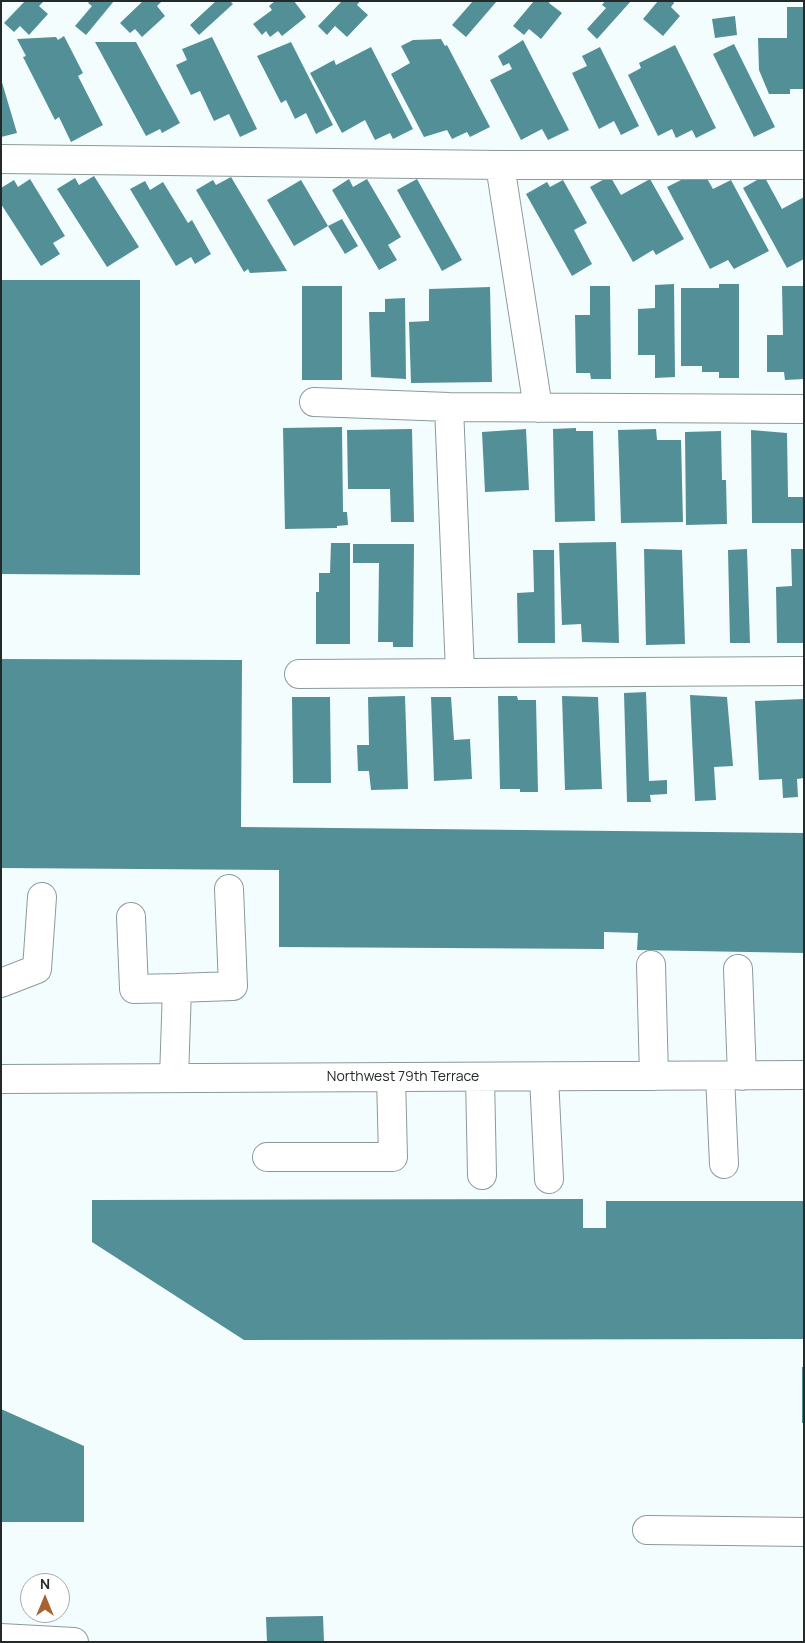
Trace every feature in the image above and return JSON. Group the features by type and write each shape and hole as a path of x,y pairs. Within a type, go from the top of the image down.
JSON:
{"street":[{"path":"1,159 500,165 804,165"},
{"path":"500,165 538,408"},
{"path":"314,402 449,408 804,408"},
{"path":"449,408 460,672"},
{"path":"299,674 804,671"},
{"path":"131,918 134,989 233,986 229,889"},
{"path":"1,983 37,969 42,897"},
{"path":"651,964 654,1076"},
{"path":"724,1164 738,969"},
{"path":"174,1078 177,988"},
{"name":"Northwest 79th Terrace","path":"1,1079 804,1076"},
{"path":"267,1157 393,1158 391,1077"},
{"path":"480,1077 482,1175"},
{"path":"544,1077 549,1179"},
{"path":"647,1530 804,1532"},
{"path":"1,1638 74,1642"}],"building":[{"path":"25,1 44,1 39,6 48,14 29,35 20,26 14,32 4,23"},
{"path":"90,1 114,1 86,35 75,26 92,6 88,3"},
{"path":"143,1 162,1 157,6 165,16 142,37 135,29 130,33 120,23"},
{"path":"216,1 230,1 233,4 199,35 190,25"},
{"path":"275,1 294,1 306,17 282,36 278,31 270,37 266,31 262,35 253,24 272,10 269,6"},
{"path":"342,1 360,1 357,5 368,15 347,37 335,26 327,35 318,26"},
{"path":"473,1 497,1 466,37 452,25"},
{"path":"534,1 550,1 549,3 562,13 541,39 529,29 524,35 513,26"},
{"path":"605,1 631,1 597,39 587,29 606,8 602,5"},
{"path":"658,1 673,1 674,3 671,7 680,16 663,36 643,19"},
{"path":"787,7 804,7 804,89 790,89 790,94 769,94 759,70 758,38 787,38"},
{"path":"735,16 737,35 715,38 712,19"},
{"path":"64,36 83,73 78,76 103,125 71,142 59,117 55,120 23,57 26,56 17,39 56,37 58,40"},
{"path":"212,37 257,129 240,137 229,114 214,121 200,91 191,95 176,65 187,60 182,49"},
{"path":"441,39 445,46 447,45 490,127 470,137 467,132 452,139 447,130 424,137 391,74 410,63 401,46 413,40"},
{"path":"523,40 569,130 548,140 542,129 521,140 490,80 512,69 509,63 503,66 498,56"},
{"path":"95,42 136,42 180,123 162,133 160,129 146,136"},
{"path":"291,42 333,125 316,134 306,113 295,119 286,100 281,103 257,56"},
{"path":"734,44 775,127 754,137 713,54"},
{"path":"675,45 716,128 696,138 692,130 676,138 672,129 658,136 628,75 641,68 639,63"},
{"path":"371,47 413,129 393,139 390,133 375,140 365,120 342,133 310,73 334,60 336,65"},
{"path":"600,47 639,126 621,135 614,121 599,129 572,73 587,66 582,56"},
{"path":"1,79 17,133 1,137"},
{"path":"705,175 713,189 731,180 769,251 734,269 728,260 710,269 667,187 683,179"},
{"path":"94,176 139,247 107,267 57,189 75,178 79,185"},
{"path":"610,176 621,195 650,179 684,239 656,255 653,250 633,262 590,187"},
{"path":"764,176 782,209 804,197 804,259 787,268 743,188"},
{"path":"231,177 287,271 250,273 248,269 244,272 196,190 213,180 216,185"},
{"path":"30,179 65,236 53,243 60,254 41,266 1,204 1,188 14,180 18,187"},
{"path":"349,179 353,187 367,179 401,237 388,245 397,260 379,270 332,190"},
{"path":"417,179 462,260 442,271 397,190"},
{"path":"301,180 328,226 294,246 267,200"},
{"path":"563,180 587,223 574,230 592,264 572,276 526,194 547,182 550,187"},
{"path":"145,181 150,190 163,182 188,223 192,220 211,254 195,264 191,257 176,266 130,189"},
{"path":"342,219 358,246 345,254 328,226"},
{"path":"1,280 140,280 140,575 1,574"},
{"path":"674,284 675,377 655,378 655,355 638,355 638,309 655,308 655,285"},
{"path":"719,284 739,284 739,378 719,378 719,372 702,372 702,366 681,366 681,288 719,288"},
{"path":"302,286 342,286 342,380 302,380"},
{"path":"590,286 610,286 611,379 591,379 590,373 576,373 575,315 590,315"},
{"path":"782,286 803,286 804,379 785,380 784,372 767,372 767,335 783,335"},
{"path":"490,287 492,382 411,383 409,322 429,321 429,289"},
{"path":"405,298 406,379 371,377 369,312 385,312 385,299"},
{"path":"342,427 343,512 347,512 348,525 337,526 337,528 285,529 283,428"},
{"path":"576,428 576,431 593,431 595,521 555,522 553,429"},
{"path":"412,429 414,522 391,522 390,489 348,489 347,430"},
{"path":"526,429 529,490 485,492 482,432"},
{"path":"656,429 657,440 681,440 683,522 621,523 618,430"},
{"path":"751,430 787,433 788,497 804,497 804,523 752,523"},
{"path":"721,431 722,480 726,480 727,524 686,525 685,432"},
{"path":"616,542 619,643 582,642 581,624 562,625 559,543"},
{"path":"331,543 350,543 350,644 316,644 316,592 319,592 319,573 330,573"},
{"path":"353,544 414,544 413,647 393,647 393,642 378,642 379,563 353,563"},
{"path":"644,549 682,550 685,644 646,645"},
{"path":"747,549 750,643 730,643 728,550"},
{"path":"791,549 804,549 804,643 777,643 776,587 792,586"},
{"path":"533,550 554,550 555,643 518,643 517,593 534,592"},
{"path":"1,659 242,660 241,827 804,833 804,953 637,950 638,933 604,932 604,949 279,947 279,870 1,868"},
{"path":"646,692 649,781 667,780 667,794 650,795 651,802 627,802 624,693"},
{"path":"690,695 727,697 733,766 714,767 716,800 695,801"},
{"path":"405,696 408,789 371,790 369,771 358,771 357,745 369,745 368,697"},
{"path":"498,696 517,696 518,700 536,700 538,792 520,792 520,789 500,789"},
{"path":"562,696 598,697 602,789 565,790"},
{"path":"292,697 330,697 331,783 293,783"},
{"path":"431,697 451,697 454,740 470,739 472,779 434,781"},
{"path":"804,699 804,778 797,779 798,797 783,798 782,779 759,780 755,701"},
{"path":"583,1199 583,1228 606,1228 606,1201 804,1201 804,1339 244,1340 92,1242 92,1200"},
{"path":"802,1367 804,1367 804,1423 802,1423"},
{"path":"1,1409 84,1446 84,1522 1,1522"},
{"path":"323,1616 324,1642 267,1642 266,1617"}]}
